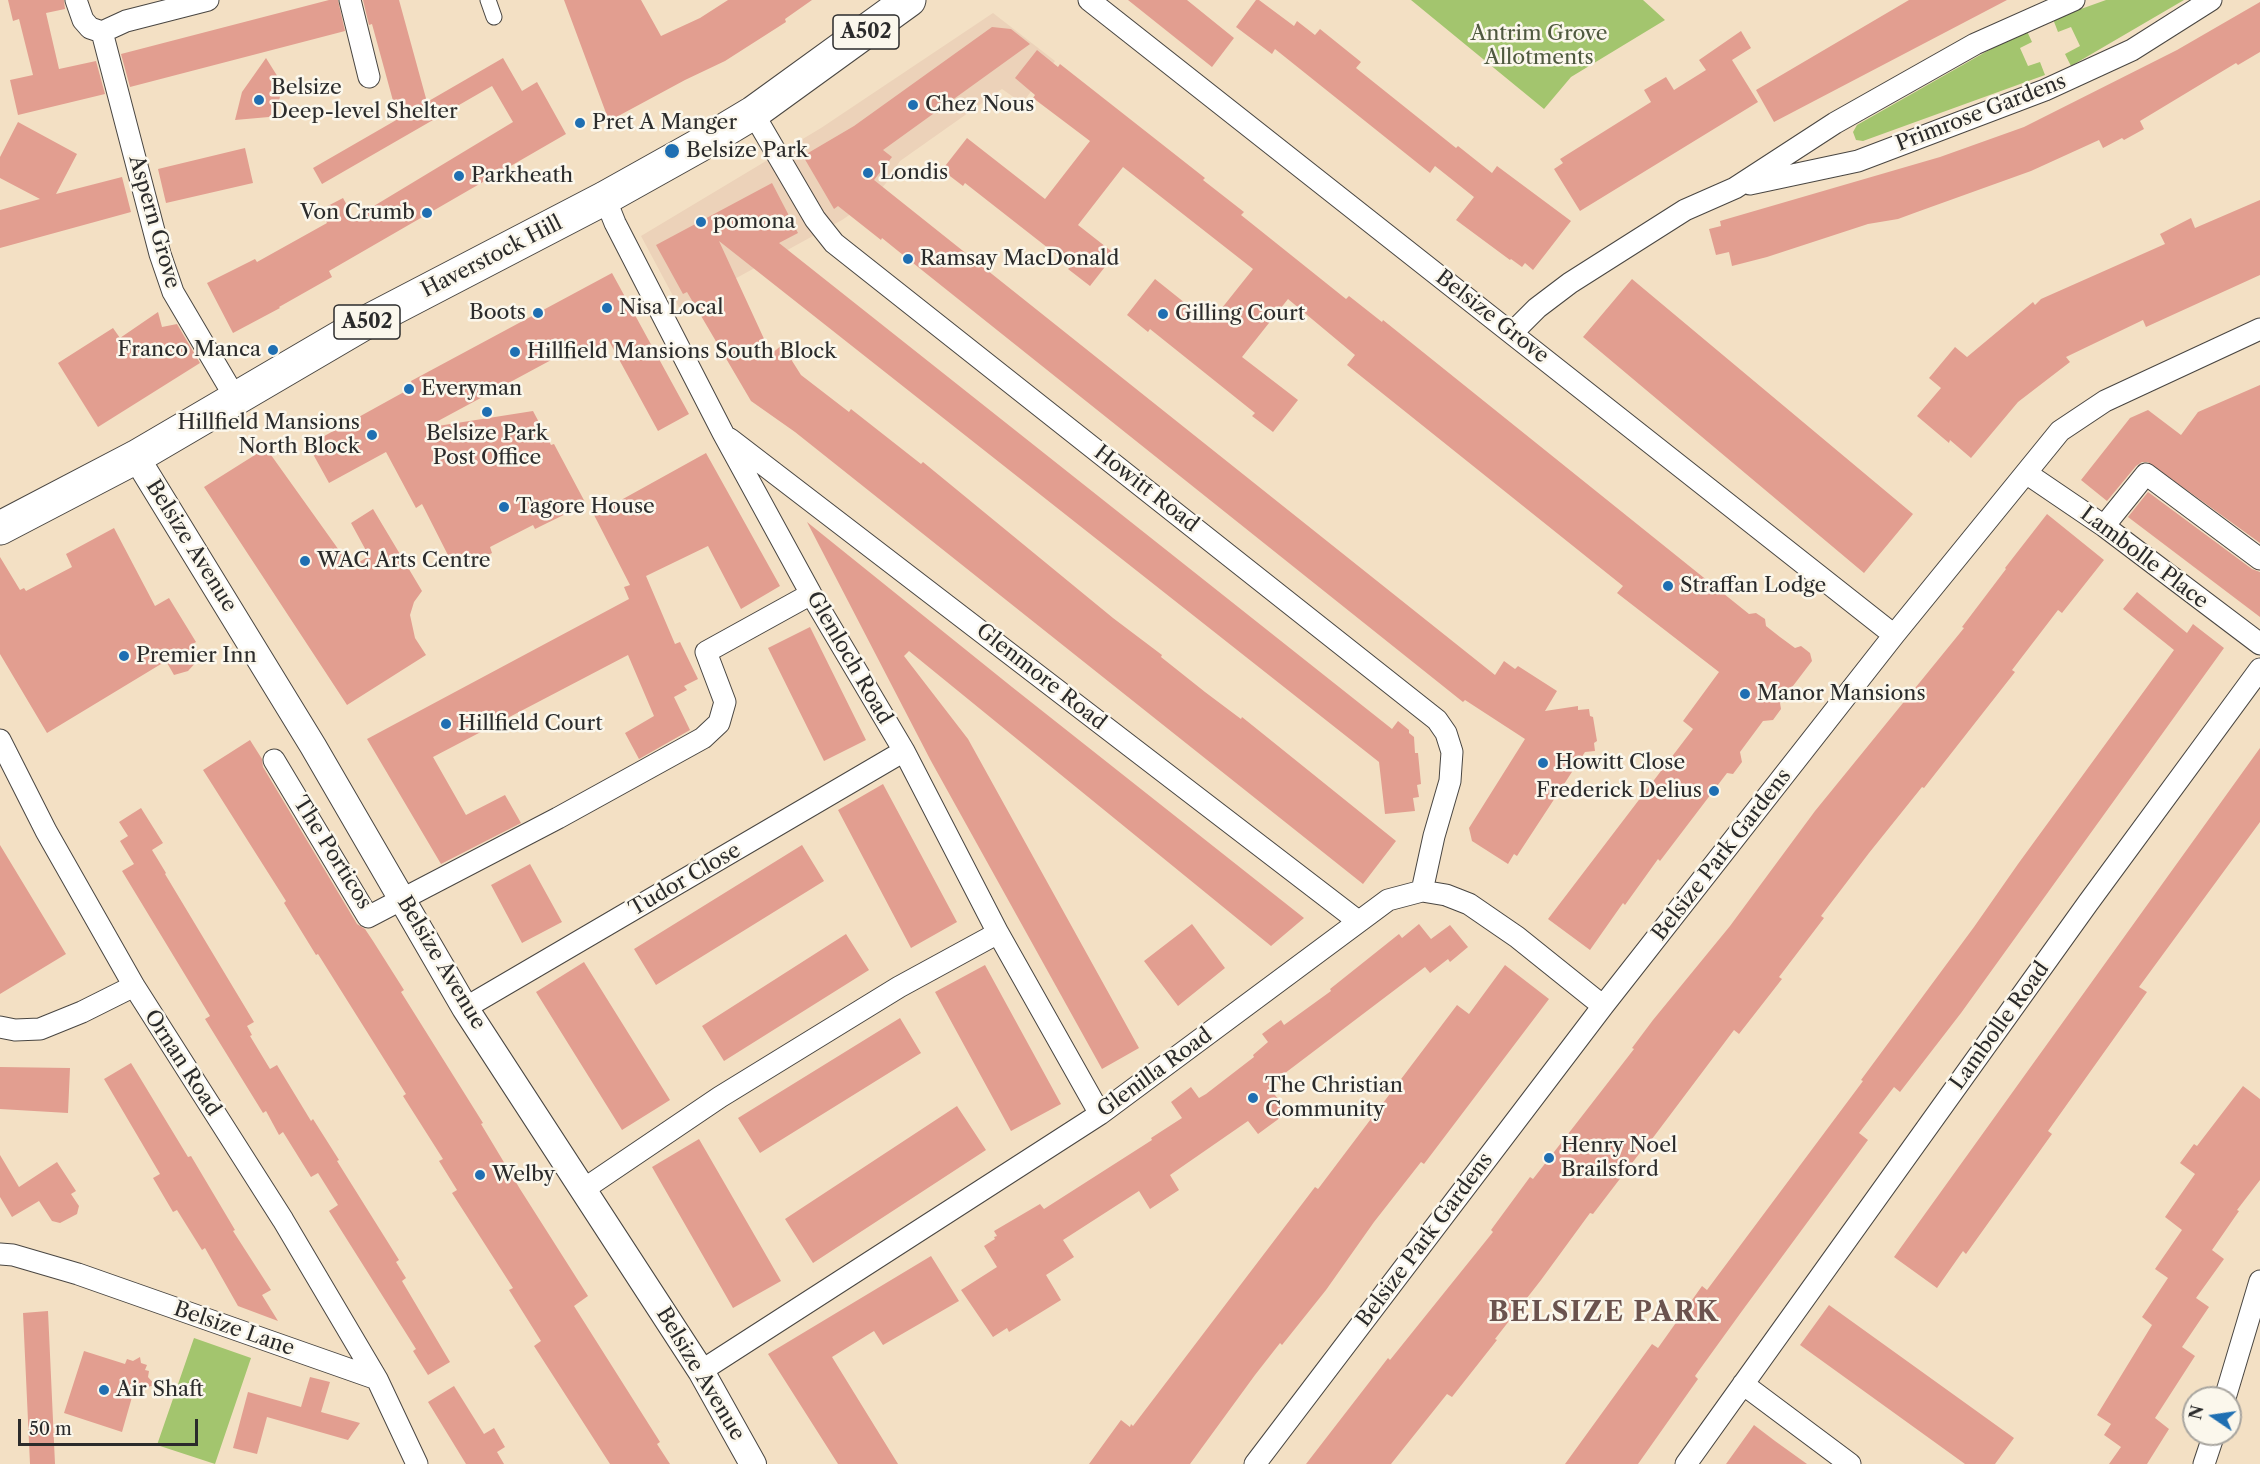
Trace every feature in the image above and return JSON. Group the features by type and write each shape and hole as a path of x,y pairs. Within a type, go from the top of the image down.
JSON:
{"main road":[{"name":"Haverstock Hill","path":"0,528 136,457 363,324 605,198 753,113 909,0"}],"street":[{"path":"76,0 83,20 90,28 102,32 126,21 208,0"},
{"path":"350,0 369,77"},
{"path":"488,0 494,17"},
{"name":"Belsize Grove","path":"1089,0 1894,635"},
{"name":"Primrose Gardens","path":"1512,333 1538,308 1570,283 1685,210 1735,188 1835,123 1975,44 2074,0"},
{"name":"Primrose Gardens","path":"1735,188 1858,160 2045,90 2132,50 2211,0"},
{"name":"Aspern Grove","path":"102,32 158,244 173,292 236,399"},
{"name":"Howitt Road","path":"753,113 815,219 834,243 1437,720 1446,733 1452,752 1450,781 1434,836 1422,891"},
{"name":"Glenloch Road","path":"605,198 615,223 723,433 811,594 904,752 998,933 1100,1114"},
{"name":"Belsize Park Gardens","path":"1255,1464 1603,1006 1894,635 2060,431 2105,401 2260,329"},
{"name":"Glenmore Road","path":"723,433 1358,921"},
{"name":"Belsize Avenue","path":"136,457 313,746 465,1008 701,1371 753,1464"},
{"name":"Lambolle Place","path":"2026,473 2104,526 2260,644"},
{"path":"2104,526 2146,474 2260,559"},
{"path":"403,899 703,738 718,723 725,702 706,652 811,594"},
{"name":"Lambolle Road","path":"1686,1464 2088,903 2260,669"},
{"name":"Ornan Road","path":"0,740 46,831 134,986 283,1220 377,1379"},
{"name":"Tudor Close","path":"465,1008 904,752"},
{"name":"The Porticos","path":"274,760 368,917 403,899"},
{"name":"Glenilla Road","path":"701,1371 1100,1114 1388,900 1422,891 1446,895 1469,904 1517,937 1603,1006"},
{"path":"584,1189 760,1073 898,987 998,933"},
{"path":"0,1027 15,1030 40,1029 82,1012 134,986"},
{"name":"Belsize Lane","path":"0,1254 13,1254 78,1274 377,1379"},
{"path":"2229,1386 2260,1281"},
{"path":"377,1379 417,1464"},
{"path":"1743,1384 1850,1464"},
{"path":"2205,1464 2210,1446"}],"shaded area":[{"path":"993,13 1055,61 1022,103 1002,89 900,161 873,199 842,220 680,309 641,236 821,128"}],"green space":[{"name":"Antrim Grove Allotments","path":"1411,0 1643,0 1665,20 1571,77 1544,109"},
{"path":"2106,0 2184,0 2071,66 2065,54 2080,46 2071,27 2058,32 2053,19"},
{"path":"2026,29 2032,42 2020,48 2028,66 2040,62 2045,75 1863,141 1856,140 1853,132 1857,125"},
{"path":"194,1338 251,1358 215,1464 157,1445"}],"building":[{"path":"8,0 64,0 65,9 46,13 59,69 96,61 105,94 18,115 10,80 33,75 19,19 13,21"},
{"path":"329,0 338,0 345,31 130,87 121,54"},
{"path":"363,0 399,0 427,102 503,58 522,91 537,82 566,134 329,271 332,277 233,333 207,283 255,259 257,262 327,223 320,210 343,198 354,218 513,122 492,86 322,184 313,168 398,119 372,24 369,25"},
{"path":"564,0 641,0 661,36 700,18 728,0 812,0 785,19 786,22 725,61 609,121"},
{"path":"1128,0 1187,0 1234,38 1212,67"},
{"path":"1256,0 1294,26 1297,21 1315,35 1320,29 1361,62 1356,68 1456,148 1458,146 1492,173 1497,166 1571,221 1533,270 1525,263 1522,267 1510,260 1456,220 1474,197 1435,166 1430,173 1275,49 1272,54 1236,27"},
{"path":"1909,0 2007,0 1774,122 1756,90"},
{"path":"2260,2 2260,52 2238,65 2236,63 2140,121 2144,129 2124,140 2122,138 2103,148 2099,140 2031,171 1898,219 1868,224 1767,257 1732,266 1729,252 1716,255 1709,229 1721,226 1720,221 1940,157 2024,127 2177,50"},
{"path":"992,27 1011,29 1030,44 883,150 892,157 874,180 1495,675 1504,661 1515,669 1518,666 1557,691 1545,711 1578,706 1578,710 1589,709 1590,716 1593,717 1597,741 1594,743 1595,751 1585,752 1517,856 1514,854 1508,864 1472,841 1469,828 1525,739 1465,700 1463,702 882,238 881,240 838,206 834,209 803,156 854,126"},
{"path":"1741,31 1751,48 1732,60 1758,102 1580,211 1554,169 1563,163 1560,159 1651,102 1644,90 1666,77 1674,90 1706,70 1699,60"},
{"path":"1037,50 1058,67 1060,64 1205,178 1203,180 1244,212 1241,215 1346,299 1349,296 1382,322 1383,320 1749,614 1756,613 1765,619 1766,626 1780,637 1795,648 1801,646 1810,653 1812,661 1780,703 1781,709 1773,720 1763,721 1740,752 1742,762 1733,774 1727,773 1660,861 1658,859 1625,905 1623,903 1590,950 1548,919 1693,729 1683,721 1719,672 1617,593 1623,586 1347,365 1355,355 1288,299 1242,357 1298,400 1273,432 1252,416 1255,413 1150,329 1148,332 1127,315 1155,279 1210,323 1253,269 1123,167 1078,225 1115,254 1090,286 1068,269 1071,266 965,183 963,186 942,170 967,138 1045,199 1090,141 1033,98 1035,95 1015,78"},
{"name":"Belsize Deep-level Shelter","path":"266,58 286,90 281,93 277,108 269,117 235,120 242,92"},
{"path":"18,122 77,154 56,194 122,177 131,212 0,248 0,210 40,199 0,178 0,157"},
{"path":"245,148 253,183 166,203 158,169"},
{"path":"772,183 798,233 779,243 1392,729 1398,721 1409,730 1414,737 1415,753 1418,753 1421,784 1417,785 1419,797 1413,798 1415,811 1385,814 1379,762 719,241 771,354 782,345 801,375 849,412 851,409 921,464 923,462 1113,618 1162,655 1161,657 1241,719 1242,717 1396,841 1363,884 795,432 751,401 687,292 683,294 656,245"},
{"path":"2260,200 2260,275 2146,327 2143,320 2066,357 2070,362 2018,402 1971,458 1917,416 1941,388 1929,378 1955,347 1967,357 2033,302 2035,305 2041,299 2165,244 2160,234 2191,218 2195,228"},
{"path":"612,273 689,414 658,431 609,341 584,354 579,345 425,428 533,411 551,445 554,444 586,504 535,529 533,525 490,547 492,553 459,569 456,563 453,565 422,504 416,508 386,452 329,483 308,445 413,387 411,381"},
{"path":"1632,279 1913,514 1864,573 1583,337"},
{"path":"158,312 162,327 177,324 200,363 98,427 58,363 113,328 120,338"},
{"path":"2260,385 2260,543 2148,462 2142,462 2136,466 2107,501 2081,480 2130,418 2148,410 2181,435 2198,412"},
{"path":"266,448 351,567 369,556 351,523 373,509 422,591 414,602 410,615 415,638 426,655 347,705 204,487"},
{"name":"Hillfield Court","path":"706,453 780,586 741,609 708,546 646,576 675,644 680,642 698,679 684,686 687,690 674,697 690,730 639,759 625,733 654,716 628,655 433,757 466,815 505,795 521,823 441,864 367,739 629,599 624,587 630,585 594,515"},
{"path":"2148,492 2252,569 2260,572 2260,617 2128,517"},
{"path":"2047,514 2104,560 2062,613 2058,610 2012,670 2015,672 1924,788 1922,787 1869,853 1821,916 1824,918 1779,977 1782,979 1739,1034 1734,1030 1643,1151 1593,1214 1590,1213 1495,1339 1497,1340 1452,1397 1447,1394 1391,1464 1306,1464 1388,1358 1390,1360 1493,1232 1491,1230 1530,1177 1533,1179 1634,1049 1632,1048 1653,1020 1730,926 1815,811 1964,628 1962,627"},
{"path":"807,522 1304,918 1271,946 909,651 904,656 968,739 1139,1048 1102,1069 931,761"},
{"path":"114,528 155,606 169,598 196,642 191,645 199,659 188,671 174,675 166,661 47,733 0,654 0,557 20,590 24,588 26,591 72,567 66,554"},
{"path":"2137,592 2187,633 2193,624 2224,648 1961,1013 1900,1092 1894,1087 1859,1133 1868,1140 1695,1376 1698,1379 1638,1464 1565,1464 1652,1344 1658,1348 1702,1286 1707,1290 1863,1081 1861,1080 2174,650 2123,609"},
{"path":"810,627 866,740 824,761 768,648"},
{"path":"250,740 262,759 263,767 357,924 365,929 404,990 401,992 483,1123 481,1124 520,1189 588,1296 574,1306 660,1442 657,1444 670,1464 610,1464 534,1346 541,1341 509,1290 513,1288 452,1193 457,1190 439,1161 443,1159 403,1096 406,1094 318,954 316,955 284,903 286,901 203,770"},
{"path":"2260,748 2260,822 2139,987 2147,992 2048,1131 2052,1134 1966,1254 1963,1251 1937,1288 1894,1257"},
{"path":"883,784 957,922 911,948 838,810"},
{"path":"141,808 163,843 152,850 254,1022 247,1026 252,1035 250,1036 270,1069 277,1065 311,1121 313,1119 399,1260 396,1262 406,1278 402,1281 450,1362 428,1375 413,1351 416,1349 329,1211 338,1205 318,1173 311,1177 283,1132 279,1135 266,1111 263,1113 205,1019 210,1016 122,871 134,864 120,841 128,836 119,822"},
{"path":"0,845 66,954 0,994"},
{"path":"802,845 824,881 656,985 634,949"},
{"path":"530,864 562,922 522,943 491,885"},
{"path":"1192,924 1225,968 1178,1006 1144,961"},
{"path":"1419,924 1431,939 1450,925 1468,947 1450,962 1448,959 1430,973 1425,967 1268,1086 1288,1112 1258,1134 1248,1121 1170,1175 1179,1190 1150,1209 1139,1191 1063,1240 1074,1257 1046,1275 1061,1300 1009,1332 1007,1328 993,1337 961,1290 997,1267 984,1246 997,1236 994,1231 1040,1204 1044,1209 1152,1140 1151,1138 1182,1118 1171,1102 1191,1087 1199,1098 1206,1094 1254,1057 1253,1055 1268,1042 1262,1034 1281,1020 1284,1025 1331,991 1330,989 1399,934 1402,938"},
{"path":"846,934 869,970 724,1061 702,1026"},
{"path":"584,962 670,1100 622,1130 536,992"},
{"path":"985,965 1061,1104 1011,1131 935,992"},
{"path":"1505,965 1549,999 1424,1164 1421,1162 1374,1222 1326,1290 1255,1375 1190,1464 1089,1464 1121,1420 1130,1427 1131,1424 1133,1426 1315,1187 1318,1189 1457,1005 1469,1014"},
{"path":"900,1018 921,1053 760,1153 738,1118"},
{"path":"131,1063 188,1157 191,1156 235,1230 233,1231 271,1290 262,1295 278,1321 238,1306 205,1248 202,1250 177,1210 173,1212 153,1178 160,1174 104,1079"},
{"path":"0,1067 70,1068 68,1113 0,1109"},
{"path":"2243,1086 2260,1099 2260,1180 2237,1210 2239,1211 2212,1250 2224,1259 2196,1298 2209,1307 2182,1347 2195,1356 2155,1418 2169,1429 2147,1464 2109,1464 2121,1447 2104,1435 2111,1424 2097,1415 2152,1325 2142,1317 2168,1278 2155,1269 2182,1230 2165,1217 2195,1174 2180,1163 2194,1144 2197,1146"},
{"path":"957,1106 986,1150 813,1263 785,1219"},
{"path":"699,1139 781,1281 733,1308 652,1167"},
{"path":"0,1155 19,1187 57,1162 76,1191 71,1194 79,1206 77,1214 60,1223 52,1221 39,1201 12,1217 0,1197"},
{"path":"931,1256 959,1301 883,1345 874,1331 832,1357 898,1464 838,1464 768,1354"},
{"path":"1829,1305 2014,1438 1995,1464 1965,1464 1800,1345"},
{"path":"48,1311 55,1464 30,1464 23,1313"},
{"path":"84,1351 125,1364 127,1359 133,1361 140,1357 141,1363 147,1365 145,1370 149,1371 148,1377 155,1385 144,1388 143,1393 134,1390 122,1432 64,1413"},
{"path":"310,1377 330,1382 321,1412 360,1423 348,1440 267,1417 257,1454 233,1448 248,1392 301,1407"},
{"path":"454,1386 484,1434 494,1428 505,1447 497,1452 504,1464 466,1464 428,1402"},
{"path":"1754,1425 1775,1441 1807,1464 1726,1464"}],"place":[{"name":"Belsize Deep-level Shelter","path":"259,100"},
{"name":"Chez Nous","path":"913,105"},
{"name":"Pret A Manger","path":"580,123"},
{"name":"Belsize Park","path":"672,151"},
{"name":"Londis","path":"868,173"},
{"name":"Parkheath","path":"459,176"},
{"name":"Von Crumb","path":"427,213"},
{"name":"pomona","path":"701,222"},
{"name":"Ramsay MacDonald","path":"908,259"},
{"name":"Nisa Local","path":"607,308"},
{"name":"Boots","path":"538,313"},
{"name":"Gilling Court","path":"1163,314"},
{"name":"Franco Manca","path":"273,350"},
{"name":"Hillfield Mansions South Block","path":"515,352"},
{"name":"Everyman","path":"409,389"},
{"name":"Belsize Park Post Office","path":"487,412"},
{"name":"Hillfield Mansions North Block","path":"372,435"},
{"name":"Tagore House","path":"504,507"},
{"name":"WAC Arts Centre","path":"305,561"},
{"name":"Straffan Lodge","path":"1668,586"},
{"name":"Premier Inn","path":"124,656"},
{"name":"Manor Mansions","path":"1745,694"},
{"name":"Hillfield Court","path":"446,724"},
{"name":"Howitt Close","path":"1543,763"},
{"name":"Frederick Delius","path":"1714,791"},
{"name":"The Christian Community","path":"1253,1098"},
{"name":"Henry Noel Brailsford","path":"1549,1158"},
{"name":"Welby","path":"480,1175"},
{"name":"Air Shaft","path":"104,1390"}],"district":[{"name":"BELSIZE PARK","path":"1604,1313"}]}
